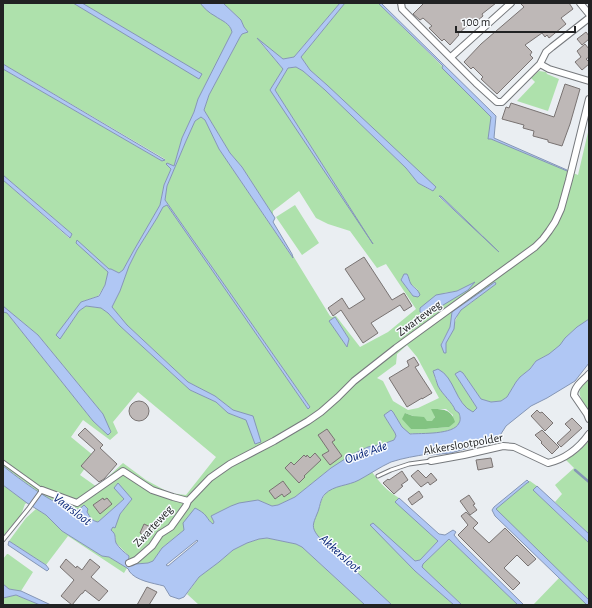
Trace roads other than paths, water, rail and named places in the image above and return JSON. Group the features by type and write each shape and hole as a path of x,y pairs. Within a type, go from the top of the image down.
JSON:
{"street":[{"path":"451,57 511,3"},
{"path":"580,3 589,14"},
{"path":"401,6 476,83 497,102 502,102 540,64 546,52 589,18"},
{"path":"540,64 589,82"},
{"name":"Zwarteweg","path":"130,563 136,560 152,546 160,534 171,526 186,506 188,500 210,478 230,464 274,441 321,412 354,381 396,348 535,247 543,239 555,222 561,209 589,99"},
{"path":"589,374 577,386 574,391 574,395 589,418"},
{"name":"Akkerslootpolder","path":"430,461 503,446 514,447 548,463 566,456 579,446 589,434"},
{"name":"Zwarteweg","path":"42,490 77,502 123,471 152,490 188,500"}],"lane":[{"name":"Akkerslootpolder","path":"378,476 409,464 430,461"},
{"path":"3,462 42,490 3,540"}],"water":[{"path":"73,3 82,3 202,74 199,79"},
{"path":"200,3 223,3 241,20 248,32 242,34 240,37 209,95 204,110 230,153 242,167 275,218 273,222 293,258 219,149 205,120 201,117 195,121 186,141 167,186 165,200 310,407 308,409 167,205 163,207 137,250 112,307 127,325 188,382 215,396 233,410 253,416 261,442 255,444 246,420 228,413 216,402 190,390 101,308 86,306 79,311 60,339 56,335 81,302 99,296 105,285 108,272 76,243 77,240 109,269 119,273 123,270 160,205 164,185 171,169 166,164 167,163 174,166 182,138 194,112 198,99 232,32 228,24 205,9"},
{"path":"340,3 345,3 301,57 310,70 436,187 433,191 418,183 406,168 325,90 303,71 296,67 288,68 275,90 373,244 270,90 283,69 257,38 283,59 294,57"},
{"path":"378,3 381,3 496,116 494,138 567,171 488,139 491,117 442,68 443,66"},
{"path":"3,64 165,160 162,161 3,69"},
{"path":"3,175 72,234 70,238 3,180"},
{"path":"439,196 441,196 499,252"},
{"path":"404,274 407,274 411,284 418,291 420,295 418,297 413,296 401,280"},
{"path":"475,282 468,290 430,313 424,314 420,312 420,308 436,295 457,291"},
{"path":"495,282 496,284 461,310 455,319 454,329 446,343 446,353 444,353 441,345 450,327 452,312"},
{"path":"3,306 38,335 103,414 111,432 108,435 93,421 7,313 3,312"},
{"path":"335,317 349,339 347,347 329,321"},
{"path":"589,319 589,363 575,381 531,406 506,426 499,437 493,441 451,453 428,454 391,462 355,482 329,491 323,496 314,523 316,533 392,605 365,605 302,547 296,544 267,538 247,543 233,550 199,577 184,597 179,599 170,596 164,586 136,577 127,568 109,557 102,556 62,531 46,515 3,485 3,466 40,493 63,506 72,509 79,509 84,505 88,509 87,512 90,517 94,521 98,522 124,499 114,488 118,483 132,499 120,514 115,528 113,527 111,530 115,535 115,541 117,545 129,556 128,563 132,566 136,564 148,563 153,561 162,548 184,530 183,523 195,508 204,514 213,524 214,522 211,516 239,503 258,500 272,506 278,505 295,497 331,468 351,455 368,447 394,440 396,436 395,433 384,415 391,410 402,427 410,434 451,430 456,427 460,421 459,413 455,410 440,389 433,371 438,369 444,373 452,384 462,403 473,412 477,408 455,374 460,371 463,373 481,399 491,402 501,401 507,397 520,377 530,369 536,361 549,354 560,345 577,327","holes":["197,540 198,541 168,566 166,565"]},
{"path":"527,480 529,482 496,509 589,600 589,605 587,605 495,516 492,510"},
{"path":"537,486 589,534 589,543 533,490"},
{"path":"399,498 439,534 445,535 453,530 456,532 454,535 460,542 524,605 518,605 449,539 423,564 422,567 462,605 454,605 415,571 370,525 373,523 415,561 420,560 438,541 395,502"},
{"path":"9,541 46,565 49,569 47,571 8,545"},
{"path":"3,584 9,589 21,591 51,605 40,605 16,595 3,598"}],"waterway":[{"path":"575,470 589,482"}],"water label":[{"name":"Oude Ade","path":"366,453"},
{"name":"Vaarsloot","path":"72,510"},
{"name":"Akkersloot","path":"340,554"}]}
